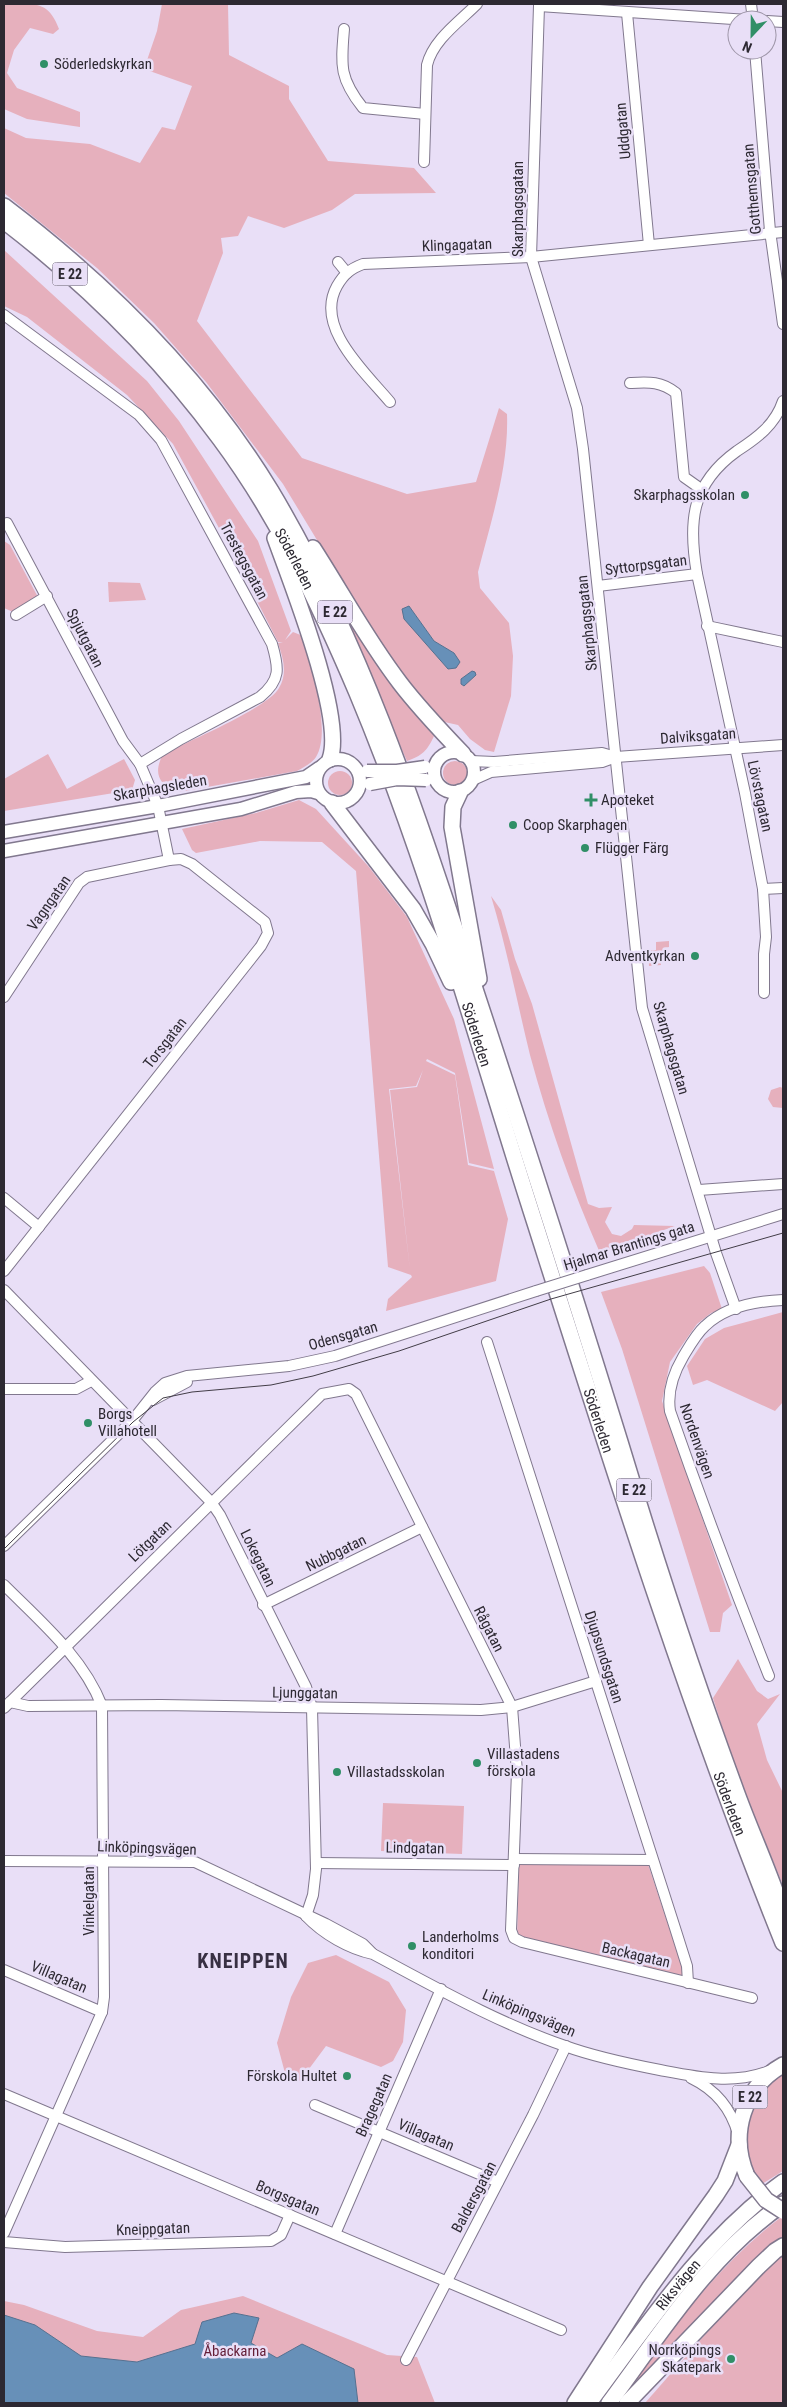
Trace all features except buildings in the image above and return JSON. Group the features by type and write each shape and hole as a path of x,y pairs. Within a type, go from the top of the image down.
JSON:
{"highway":[{"name":"Söderleden","path":"4,206 67,256 115,299 198,390 270,489 315,571 348,641 390,740 416,810 483,1034 534,1220 681,1673 783,1943"},
{"name":"Söderleden","path":"4,221 67,272 132,333 174,381 220,439 263,503 309,586 379,746 483,1034 584,1326 638,1500 735,1788 783,1913"},
{"path":"270,489 297,523 363,629 399,682 435,726 467,757"},
{"path":"263,503 314,649 334,736 325,764"},
{"path":"460,792 453,806 452,826 483,1034"},
{"path":"332,803 412,909 483,1034"},
{"name":"E 22","path":"774,1887 783,1903"},
{"name":"E 22","path":"780,2067 758,2086 750,2097 741,2119 739,2140 742,2163 747,2176 766,2200 783,2211"},
{"path":"575,2403 650,2288 725,2181 739,2140"},
{"name":"Riksvägen","path":"589,2403 701,2256 745,2211 783,2182"},
{"name":"Riksvägen","path":"609,2403 705,2276 746,2233 783,2204"},
{"path":"627,2403 759,2266 783,2246"}],"main road":[{"path":"4,851 241,809 296,792 311,790 332,803 344,803 370,784 397,779 426,780 446,791 460,792 468,787 473,780 474,769 467,757 454,751 447,753 430,764 397,772 367,771 346,759 325,764 315,784 318,793"},
{"name":"Skarphagsleden","path":"4,832 158,806 306,777 325,764"},
{"path":"430,764 439,786"},
{"path":"354,765 361,779 357,792"}],"street":[{"path":"424,162 427,66 430,55 436,45 477,4"},
{"path":"538,5 627,13 727,19"},
{"name":"Skarphagsgatan","path":"538,5 531,257 577,408 598,586 642,1008 699,1190 711,1236"},
{"name":"Uddgatan","path":"627,13 649,246"},
{"path":"344,29 341,65 343,76 363,108 426,114"},
{"name":"Gotthemsgatan","path":"756,60 770,232 783,324"},
{"name":"Klingagatan","path":"347,273 363,264 531,257 783,232"},
{"path":"338,262 347,273 334,291 331,302 334,329 390,402"},
{"name":"Trestegsgatan","path":"4,315 139,414 161,440 272,644 278,665 275,680 270,688 260,697 180,739 140,764"},
{"path":"630,383 657,382 667,386 676,393 684,477 701,489"},
{"name":"Lövstagatan","path":"764,993 766,937 763,889 735,748 697,574 693,525 697,499 701,489 719,464 753,441 768,428 779,412 783,401"},
{"name":"Spjutgatan","path":"7,523 123,741 140,764"},
{"name":"Syttorpsgatan","path":"598,586 697,574"},
{"path":"16,615 47,596"},
{"path":"707,626 783,642"},
{"name":"Dalviksgatan","path":"473,780 491,772 602,762 616,757 783,745"},
{"name":"Dalviksgatan","path":"467,757 494,762 602,753 616,757"},
{"path":"140,764 158,806 169,860"},
{"name":"Torsgatan","path":"4,1271 261,946 268,933 265,922 192,864 181,859 169,860"},
{"name":"Vagngatan","path":"4,997 79,884 87,877 169,860"},
{"path":"763,889 783,888"},
{"path":"699,1190 783,1184"},
{"path":"4,1198 39,1227"},
{"name":"Hjalmar Brantings gata","path":"484,1308 783,1214"},
{"path":"711,1236 736,1309"},
{"name":"Lokegatan","path":"4,1290 211,1502 220,1515 306,1687 312,1708 316,1863 313,1895 306,1916"},
{"name":"Nordenvägen","path":"769,1676 740,1606 694,1481 670,1411 668,1398 670,1385 679,1364 696,1337 712,1320 736,1309 761,1301 783,1300"},
{"name":"Odensgatan","path":"4,1546 147,1404 178,1386 206,1374 289,1366 335,1356 484,1308"},
{"name":"Djupsundsgatan","path":"487,1342 687,1966 688,1983"},
{"path":"4,1389 76,1390 91,1381"},
{"name":"Rågatan","path":"318,1397 338,1389 349,1389 356,1394 512,1707 517,1772 511,1930 514,1938"},
{"name":"Lötgatan","path":"7,1705 64,1646 318,1397"},
{"name":"Nubbgatan","path":"264,1605 422,1526"},
{"name":"Vinkelgatan","path":"4,1585 64,1646 96,1689 102,1706 104,1861 104,1997 102,2012 4,2233"},
{"name":"Ljunggatan","path":"7,1705 481,1710 512,1707 596,1681"},
{"name":"Lindgatan","path":"316,1863 652,1860"},
{"name":"Linköpingsvägen","path":"4,1861 195,1862 225,1874 306,1916 320,1921 363,1944 373,1954 485,2012 566,2046 629,2064 684,2075 739,2080 780,2067"},
{"name":"Backagatan","path":"514,1938 522,1942 752,1998"},
{"name":"Villagatan","path":"4,1970 102,2012"},
{"name":"Bragegatan","path":"335,2234 441,1989"},
{"name":"Baldersgatan","path":"406,2360 566,2046"},
{"name":"Linköpingsvägen","path":"684,2075 703,2084 721,2099 734,2121 739,2140"},
{"name":"Borgsgatan","path":"4,2094 561,2330"},
{"name":"Villagatan","path":"314,2105 498,2182"},
{"name":"Kneippgatan","path":"4,2242 65,2247 271,2241 281,2235 290,2215"}],"green space":[{"path":"4,4 32,4 39,6 45,8 55,20 59,29 53,34 30,28 14,50 7,73 17,88 80,112 80,127 27,119 4,109"},
{"path":"162,4 228,4 229,55 289,86 289,99 328,161 414,168 436,193 355,194 332,210 284,228 248,216 238,236 221,238 223,253 197,321 302,458 407,494 476,482 499,408 507,414 507,434 502,474 478,572 480,588 509,623 513,656 511,696 494,752 485,750 470,739 458,725 440,721 411,687 374,634 283,484 206,382 154,323 97,268 4,193 4,128 26,138 90,144 140,163 162,127 175,130 192,86 144,69 157,31","holes":["409,606 434,641 454,653 448,669"]},
{"path":"4,250 147,381 179,421 258,541 291,631 285,640 293,632 303,636 311,663 321,715 322,731 316,757 297,771 175,792 161,780 158,771 163,754 244,715 272,696 282,682 283,660 278,643 283,642 278,642 173,444 127,395 27,317 4,306"},
{"path":"4,541 10,545 39,599 13,612 4,608"},
{"path":"108,582 140,583 146,600 109,602"},
{"path":"353,627 387,677 434,736 429,746 417,757 407,761 348,628"},
{"path":"48,754 67,789 124,759 135,780 132,790 4,811 4,779"},
{"path":"455,761 460,762 466,768 466,778 460,784 455,785 450,784 444,778 443,773 444,768 450,762"},
{"path":"340,771 345,772 351,778 351,788 345,794 340,795 335,794 329,788 328,783 329,778 335,772"},
{"path":"299,800 316,809 369,867 407,917 454,1019 494,1169 469,1163 455,1073 427,1059 426,1061 455,1075 468,1165 494,1171 508,1219 496,1281 386,1311 388,1299 412,1277 388,1267 356,871 322,842 260,841 196,853 192,850 182,829 256,813","holes":["423,1070 417,1087 390,1090 410,1270 389,1089 416,1086"]},
{"path":"491,896 501,910 515,959 532,1004 588,1204 599,1208 612,1207 605,1222 612,1234 621,1236 632,1229 634,1225 675,1226 600,1253 570,1180 545,1105 530,1055"},
{"path":"669,941 669,947 663,948 663,952 660,952 661,965 649,966 648,950 656,950 656,942"},
{"path":"783,1088 783,1108 773,1107 768,1099 771,1090"},
{"path":"704,1266 710,1273 722,1309 711,1313 697,1324 670,1362 662,1401 732,1605 723,1613 720,1632 710,1632 622,1349 601,1292"},
{"path":"783,1312 783,1402 775,1411 707,1380 693,1385 687,1366 705,1339 724,1328"},
{"path":"738,1659 757,1691 768,1699 780,1694 757,1724 767,1760 783,1793 783,1885 736,1771 713,1698"},
{"path":"383,1803 464,1806 462,1854 381,1851"},
{"path":"519,1864 648,1864 685,1976 517,1939"},
{"path":"336,1955 389,1982 406,2010 403,2042 393,2061 381,2067 326,2046 300,2081 285,2073 277,2043 291,1997 308,1963"},
{"path":"783,2070 783,2171 762,2184 752,2168 747,2152 745,2138 747,2123 752,2109 760,2096"},
{"path":"780,2218 783,2219 783,2239 777,2242 623,2403 617,2403 692,2304 712,2281 756,2238"},
{"path":"783,2254 783,2403 645,2403 746,2288 774,2260"},
{"name":"Åbackarna","path":"243,2296 387,2355 417,2357 435,2403 4,2403 4,2301 24,2305 97,2331 143,2337 181,2310"}],"water":[{"path":"409,606 434,641 454,653 460,662 456,668 448,669 404,619 402,609"},
{"path":"472,671 476,675 464,686 461,684 461,679"},
{"name":"Åbackarna","path":"234,2313 259,2318 251,2343 277,2358 302,2344 354,2369 358,2403 4,2403 4,2315 35,2325 81,2356 137,2362 195,2344 202,2322"}],"tram line":[{"path":"4,1549 133,1422 163,1398 192,1392 271,1385 313,1376 399,1351 551,1299 783,1233"}],"place":[{"name":"Söderledskyrkan","path":"44,64"},
{"name":"Skarphagsskolan","path":"745,495"},
{"name":"Apoteket","path":"591,800"},
{"name":"Coop Skarphagen","path":"513,825"},
{"name":"Flügger Färg","path":"585,848"},
{"name":"Adventkyrkan","path":"695,956"},
{"name":"Borgs Villahotell","path":"88,1423"},
{"name":"Villastadens förskola","path":"477,1763"},
{"name":"Villastadsskolan","path":"337,1772"},
{"name":"Landerholms konditori","path":"412,1946"},
{"name":"Förskola Hultet","path":"347,2076"},
{"name":"Norrköpings Skatepark","path":"731,2359"}],"district":[{"name":"KNEIPPEN","path":"243,1961"}]}
